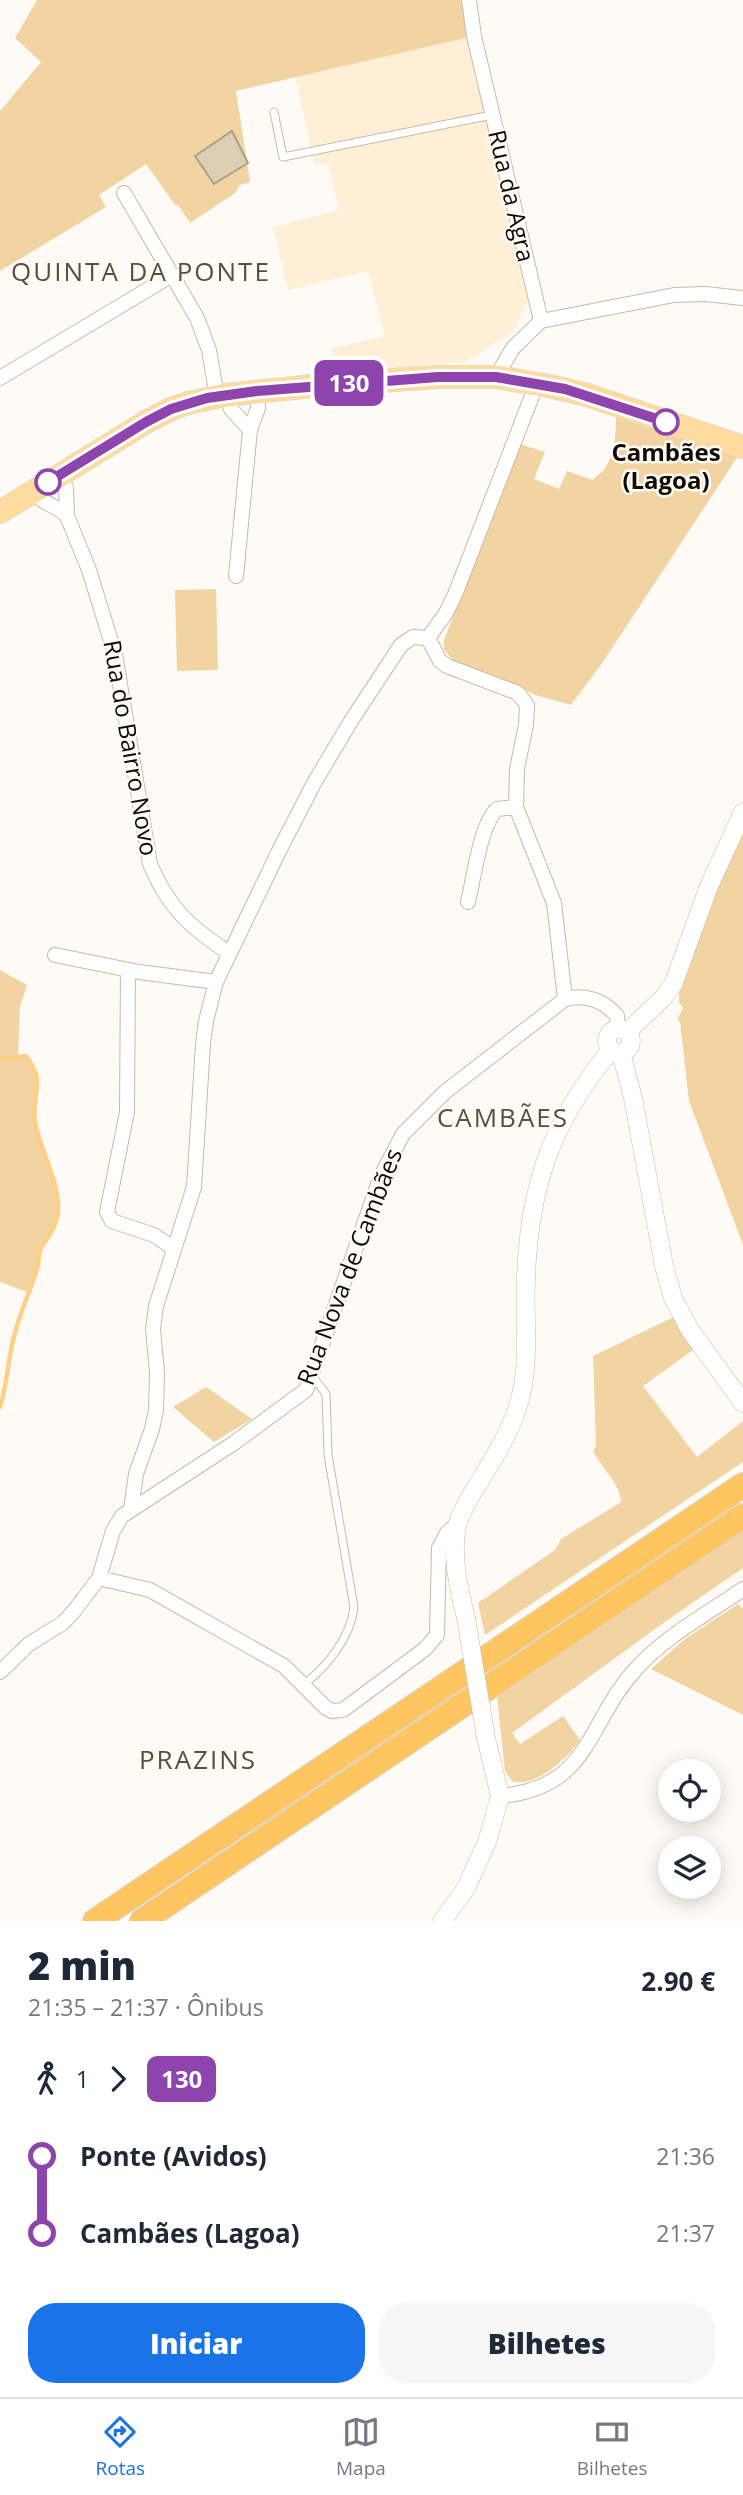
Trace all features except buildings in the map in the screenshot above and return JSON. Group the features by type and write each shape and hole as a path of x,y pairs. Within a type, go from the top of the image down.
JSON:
{"highway":[{"path":"96,1921 743,1485"},
{"path":"142,1921 743,1516"}],"main road":[{"path":"0,512 163,413 188,403 257,391 438,377 496,377 587,395 743,447"}],"street":[{"name":"Rua da Agra","path":"469,0 474,36 541,321"},
{"path":"124,192 197,318 222,396 250,430"},
{"path":"0,379 172,275"},
{"path":"496,377 513,348 541,321 674,295 705,294 743,298"},
{"path":"428,638 446,614 456,592 537,383"},
{"path":"236,576 250,430 258,408 257,391"},
{"name":"Rua do Bairro Novo","path":"60,475 66,488 67,516 89,570 115,653 150,864 165,896 176,911 189,925 229,954"},
{"path":"34,491 42,502 59,508 67,516"},
{"path":"0,1672 29,1644 63,1623 99,1578 117,1523 131,1509 136,1474 156,1410 153,1329 156,1306 173,1248 192,1198 203,1044 216,982 314,783 351,722 401,645 413,637 428,638"},
{"path":"428,638 440,661 447,666 518,694 524,699 528,711 517,769 516,807 554,903 565,999 580,996 603,1004 617,1016 622,1030 631,1042 628,1049 616,1051 590,1074 569,1106 547,1154 532,1210 528,1242 522,1394 510,1428 458,1523 456,1560 459,1593 466,1618 486,1738 500,1796 487,1842 472,1876 442,1921"},
{"path":"468,902 484,833 494,811 516,807"},
{"path":"622,1030 662,999 673,985 709,886 743,812"},
{"path":"54,956 216,982"},
{"path":"128,970 127,1112 107,1212 112,1221 154,1235 173,1248"},
{"name":"Rua Nova de Cambães","path":"131,1509 234,1443 296,1400 306,1390 313,1377 381,1176 402,1134 445,1092 565,999"},
{"path":"616,1051 633,1098 664,1266 673,1298 690,1330 743,1403"},
{"path":"99,1578 150,1590 284,1666 326,1708 332,1711 342,1710 433,1642 438,1628 439,1548 447,1533 458,1523"},
{"path":"500,1796 536,1789 561,1775 589,1745 622,1686 635,1670 653,1652 743,1589"}],"lane":[{"path":"274,112 283,157 492,115"},
{"path":"303,1685 317,1674 336,1650 351,1625 354,1607 328,1455 326,1394 313,1377"}],"shaded area":[{"path":"37,0 469,0 474,36 236,91 250,182 240,185 235,193 190,223 146,164 99,195 106,207 0,271 0,111 41,62 15,38"},
{"path":"474,36 534,290 514,330 466,362 335,374 332,348 385,336 368,271 288,290 273,227 339,210 328,163 315,165 295,76"},
{"path":"616,416 738,456 603,662 571,705 535,695 456,663 444,650 444,640 520,444 545,452 534,479 559,489 567,471 593,480 604,470 611,456"},
{"path":"216,589 218,670 177,671 175,590"},
{"path":"743,828 743,1245 689,1101 680,1021 677,1020 683,1008 679,1002 679,993 709,907"},
{"path":"0,970 27,985 20,1006 18,1057 26,1056 34,1068 38,1088 34,1109 35,1123 55,1188 58,1211 51,1236 40,1250 38,1267 27,1292 0,1282"},
{"path":"674,1317 693,1350 643,1386 697,1457 743,1421 743,1462 485,1635 478,1603 555,1550 561,1539 621,1502 614,1483 593,1451 596,1445 593,1356"},
{"path":"206,1387 252,1419 214,1442 173,1407"},
{"path":"743,1530 743,1568 512,1733 520,1744 563,1716 580,1740 550,1770 530,1780 512,1781 505,1771 497,1696"},
{"path":"738,1604 743,1609 743,1715 651,1669 685,1639"}],"waterway":[{"path":"0,1059 26,1056 36,1074 35,1122 58,1199 54,1226 40,1250 37,1269 16,1329 0,1407"}],"bus line":[{"name":"130","path":"48,482 171,409 207,398 257,391 438,377 496,377 565,389 666,422"}],"place":[{"name":"Cambães (Lagoa)","path":"666,422"}],"district":[{"name":"QUINTA DA PONTE","path":"141,272"},
{"name":"CAMBÃES","path":"503,1118"},
{"name":"PRAZINS","path":"198,1760"}]}
